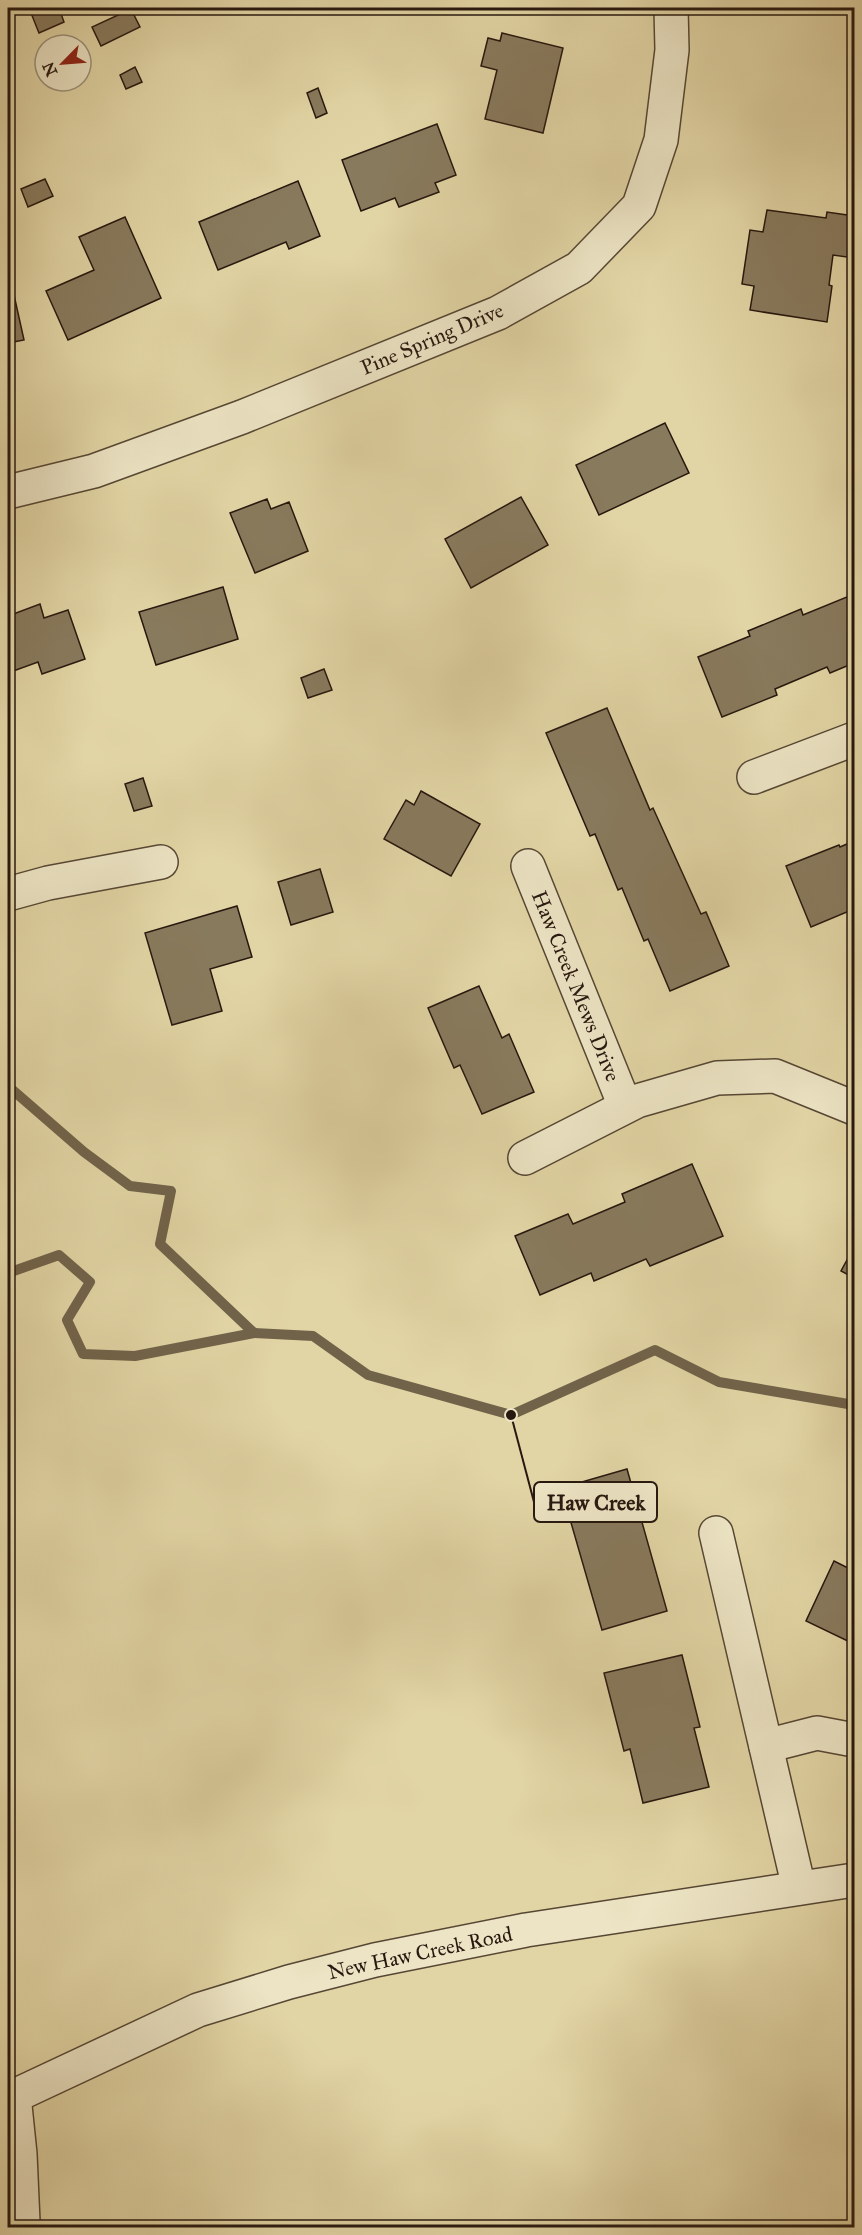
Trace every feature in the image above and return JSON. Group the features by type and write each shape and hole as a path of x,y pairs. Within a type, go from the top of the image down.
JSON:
{"street":[{"name":"Pine Spring Drive","path":"8,492 94,471 242,417 498,313 579,268 639,206 661,140 672,50 671,8"},
{"path":"754,777 855,739"},
{"path":"8,894 48,883 161,862"},
{"name":"Haw Creek Mews Drive","path":"528,866 625,1106"},
{"name":"Haw Creek Mews Drive","path":"525,1158 637,1101 717,1078 775,1076 855,1108"},
{"path":"716,1533 799,1888"},
{"path":"766,1746 817,1733 855,1740"},
{"name":"New Haw Creek Road","path":"11,2098 198,2010 290,1982 375,1960 526,1930 855,1880"},
{"path":"11,2098 20,2154 23,2222 21,2228"}],"building":[{"path":"44,8 59,8 64,22 39,33 31,13"},
{"path":"131,9 140,27 101,46 92,27"},
{"path":"502,33 563,48 543,133 485,119 497,70 481,66 488,38 500,41"},
{"path":"135,67 142,82 126,89 120,75"},
{"path":"318,88 327,113 316,118 307,93"},
{"path":"437,124 456,175 435,183 439,192 399,207 395,198 361,211 342,160"},
{"path":"45,179 53,196 28,207 21,189"},
{"path":"298,181 320,236 289,249 286,242 218,270 199,222"},
{"path":"767,210 826,218 827,212 854,216 854,258 833,255 827,322 750,310 754,286 742,284 750,230 763,232"},
{"path":"125,217 161,298 68,340 46,291 94,270 79,237"},
{"path":"8,290 14,295 24,340 8,343"},
{"path":"665,423 689,473 599,515 576,465"},
{"path":"521,497 548,545 471,588 445,539"},
{"path":"267,499 271,509 289,502 308,551 255,573 230,513"},
{"path":"223,587 238,639 156,665 139,612"},
{"path":"854,594 854,663 830,673 827,667 775,689 777,695 722,717 698,657 750,636 748,631 801,609 803,615"},
{"path":"40,604 44,618 68,610 85,659 42,674 38,662 8,673 8,616"},
{"path":"324,669 332,690 308,698 301,678"},
{"path":"607,708 650,810 653,808 701,914 706,912 729,966 670,991 648,939 644,941 622,888 618,890 595,834 590,836 546,733"},
{"path":"143,778 152,806 134,811 125,784"},
{"path":"421,791 480,824 451,876 384,839 406,800 414,805"},
{"path":"854,841 854,909 811,927 786,866"},
{"path":"320,869 333,912 291,925 278,882"},
{"path":"237,906 252,957 210,969 222,1011 172,1025 145,933"},
{"path":"479,986 502,1038 509,1034 534,1092 482,1114 460,1065 454,1068 428,1008"},
{"path":"692,1164 723,1236 650,1266 646,1259 594,1281 591,1273 540,1295 515,1236 568,1214 573,1224 625,1202 622,1194"},
{"path":"854,1247 854,1278 841,1271"},
{"path":"627,1469 667,1611 602,1630 561,1488"},
{"path":"8,1554 13,1573 8,1575"},
{"path":"834,1561 854,1571 854,1644 806,1621"},
{"path":"682,1655 700,1727 694,1728 709,1787 643,1803 630,1749 624,1751 604,1673"}],"waterway":[{"path":"8,1086 84,1152 130,1186 171,1191 160,1244 254,1333"},
{"path":"8,1273 59,1255 90,1282 67,1320 83,1354 135,1356 254,1333 313,1336 368,1375 511,1415 655,1350 719,1382 854,1405"}],"place":[{"name":"Haw Creek","path":"511,1415"}]}
